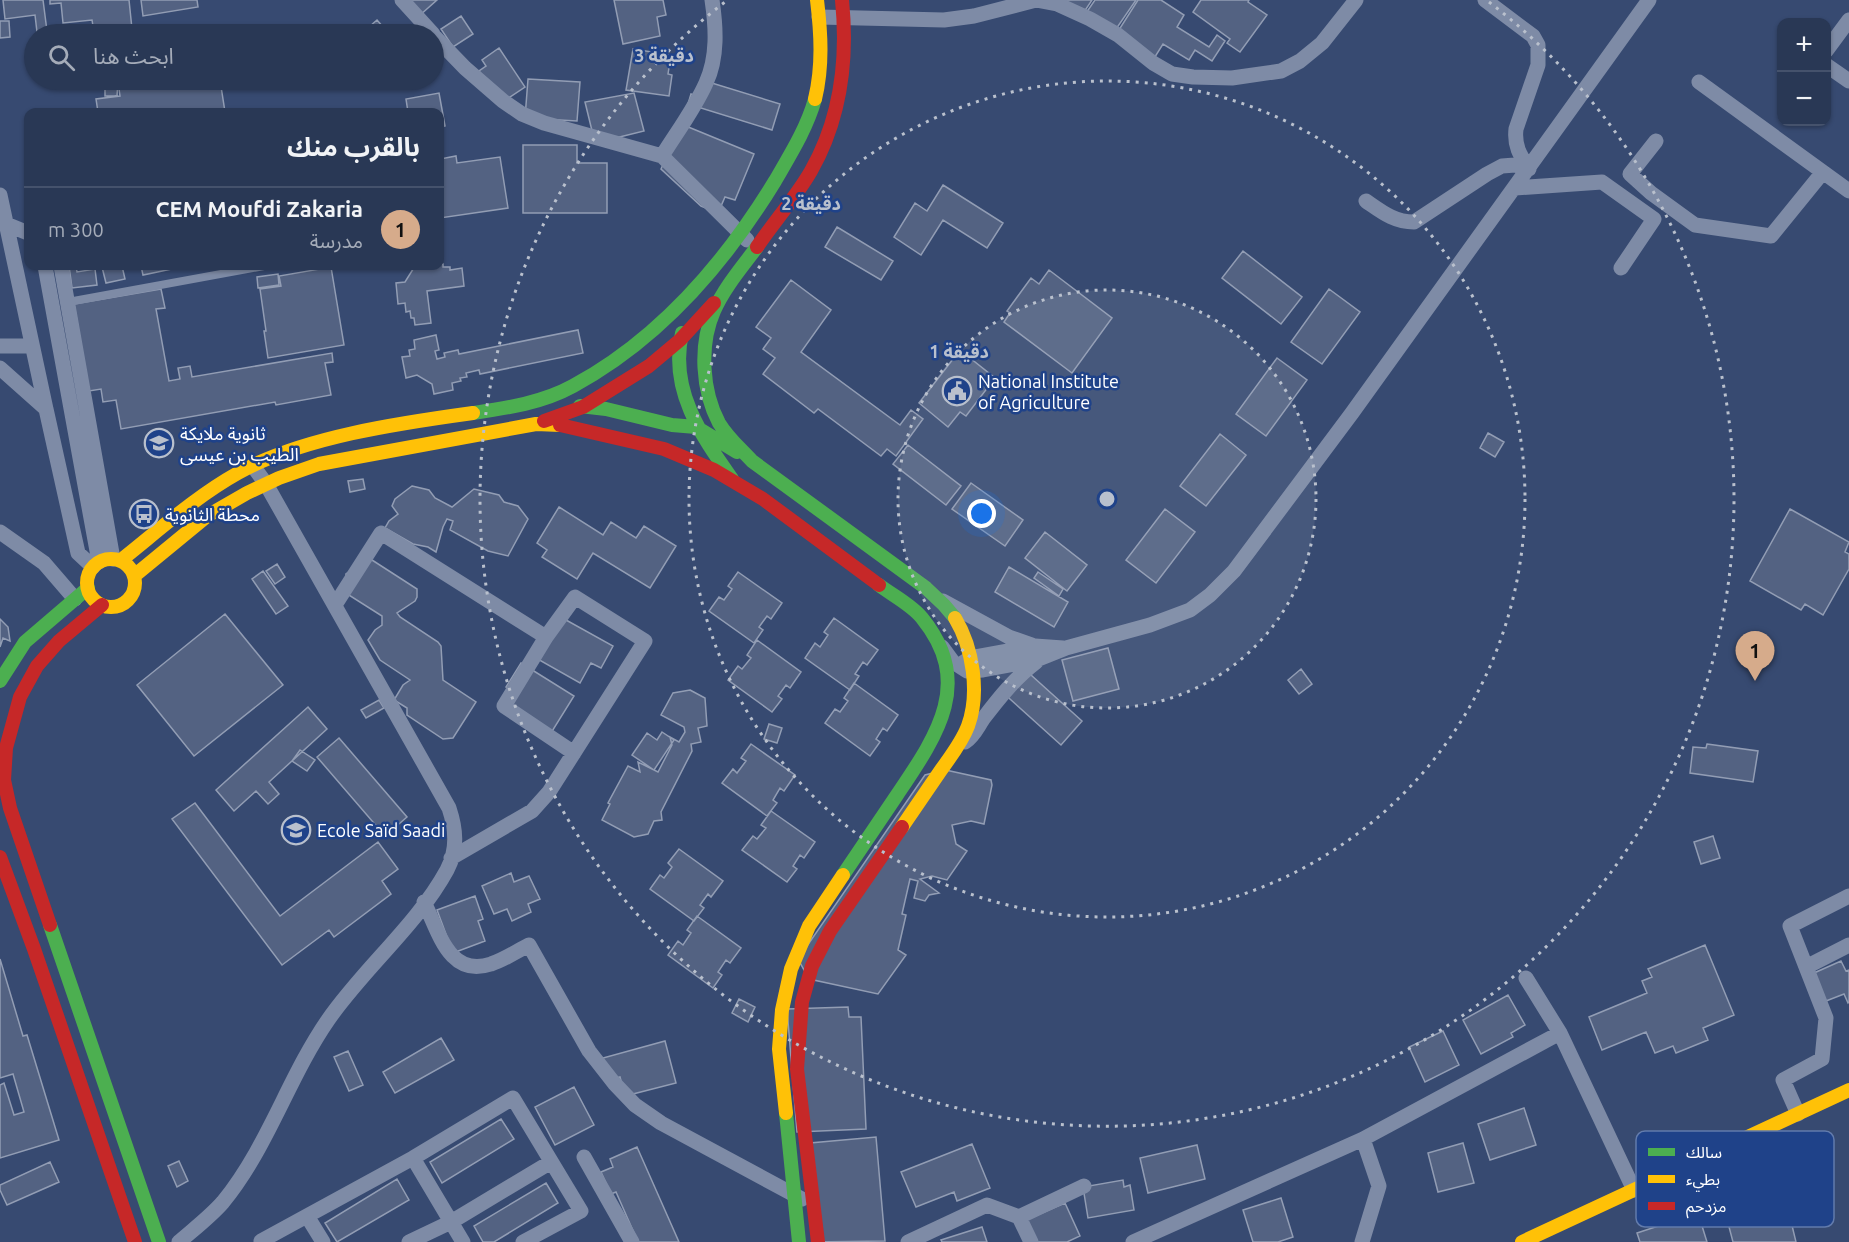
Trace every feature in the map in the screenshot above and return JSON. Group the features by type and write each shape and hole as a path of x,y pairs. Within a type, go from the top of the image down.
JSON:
{"street":[{"path":"402,0 423,24"},
{"path":"662,156 707,82 715,53 716,26 712,0"},
{"path":"533,402 576,385 617,359 662,321 702,279 770,191 798,139 814,102 820,64 821,31 817,0"},
{"path":"134,576 207,516 266,484 319,464 536,424 583,407 649,366 680,340 724,292 812,169 828,133 845,70 845,18 842,0"},
{"path":"819,16 944,20 974,16 1005,4 1036,0 1057,4 1090,19 1118,35 1153,63 1172,74 1232,78 1281,71 1300,61 1322,44 1356,0"},
{"path":"1485,0 1533,36 1538,45 1538,65 1516,129 1515,140 1518,152 1529,169"},
{"path":"536,424 568,426 664,449 714,470 763,498 921,616 953,662 983,670 1038,652 1066,648 1150,625 1190,610 1210,595 1234,571 1529,169 1649,0"},
{"path":"1831,45 1849,20"},
{"path":"444,46 502,102 522,114 544,123 662,156 755,248"},
{"path":"1831,68 1849,81"},
{"path":"1699,82 1849,191"},
{"path":"1656,141 1630,174 1651,193 1695,225 1771,236 1823,172"},
{"path":"1366,201 1390,218 1402,222 1414,222 1502,166 1515,165 1529,169"},
{"path":"1515,188 1602,182 1654,219 1621,268"},
{"path":"0,195 78,553 106,562 127,565 134,576 134,588 126,602 118,606 102,605 91,595 88,588 89,573 106,562 216,486 253,466 304,446 356,432 533,402 552,402 606,409 672,425 696,427 752,461 926,588 949,609 961,630 973,699 968,724 957,747 830,931 812,966 802,1002 797,1069 818,1242"},
{"path":"6,224 24,231"},
{"path":"46,270 106,562"},
{"path":"62,270 106,562"},
{"path":"702,279 680,340 681,371 696,427 734,482"},
{"path":"724,292 713,313 706,341 705,376 714,410 728,436 752,461"},
{"path":"0,346 32,346"},
{"path":"0,368 46,409"},
{"path":"179,1242 227,1197 253,1158 314,1041 329,1018 424,902 448,869 455,849 455,827 449,808 266,484 253,466"},
{"path":"0,531 44,563 75,599"},
{"path":"334,605 381,533 546,637"},
{"path":"0,681 25,642 88,588"},
{"path":"451,858 532,812 549,792 574,753 645,641 575,597 546,637 504,706 574,753"},
{"path":"937,598 1038,652"},
{"path":"102,605 45,655 27,683 14,715 5,751 4,781 9,808 159,1242"},
{"path":"799,1242 779,1049 782,1010 791,969 809,926 928,749 944,715 948,682 941,646"},
{"path":"957,747 972,738 982,721 1038,652"},
{"path":"948,682 967,665"},
{"path":"0,857 3,876 34,949 135,1242"},
{"path":"1798,1114 1783,1080 1822,1059 1826,1018 1790,926 1849,896"},
{"path":"424,902 452,958 464,965 480,967 494,964 529,945 589,1051 635,1105 661,1123 813,1204"},
{"path":"1806,966 1849,945"},
{"path":"1522,1242 1634,1190 1560,1033 1526,978"},
{"path":"1133,1242 1363,1139 1560,1033"},
{"path":"1761,1131 1849,1090"},
{"path":"261,1241 413,1158 513,1098 581,1211 523,1242"},
{"path":"1362,1242 1378,1186 1363,1139"},
{"path":"584,1157 632,1242"},
{"path":"413,1158 463,1242"},
{"path":"409,1242 451,1222 551,1162"},
{"path":"1019,1217 1084,1186"},
{"path":"908,1242 987,1205 1019,1217 1031,1242"},
{"path":"307,1216 323,1242"}],"lane":[{"path":"68,302 242,270"}],"building":[{"path":"3,0 43,0 46,24 36,24 35,15 5,19"},
{"path":"50,0 129,0 131,24 93,24 92,20 63,23 61,3 50,4"},
{"path":"141,0 197,0 198,7 143,16"},
{"path":"406,0 437,0 419,16"},
{"path":"614,0 663,0 666,15 657,17 660,36 623,44"},
{"path":"1055,0 1092,0 1080,18"},
{"path":"1095,0 1136,0 1114,32 1086,13"},
{"path":"1138,0 1161,0 1184,15 1177,27 1209,47 1217,35 1225,41 1212,61 1195,50 1189,60 1163,44 1153,60 1115,36"},
{"path":"1201,0 1249,0 1248,2 1267,15 1240,52 1227,43 1230,39 1193,12"},
{"path":"461,16 473,34 453,47 444,34 444,27"},
{"path":"0,21 9,21 10,37 0,38"},
{"path":"499,48 525,87 501,103 479,71 486,66 482,60"},
{"path":"633,49 671,55 668,74 672,75 669,96 626,90"},
{"path":"528,79 580,82 577,121 525,118"},
{"path":"702,80 780,104 772,130 688,104 691,94 697,96"},
{"path":"105,90 117,90 117,96 105,96"},
{"path":"119,90 222,90 224,108 97,108 96,99 120,96"},
{"path":"439,93 442,108 407,108 406,99"},
{"path":"634,93 644,131 595,143 585,102"},
{"path":"681,124 754,154 735,200 725,197 718,213 701,206 661,169"},
{"path":"523,145 577,145 577,163 607,163 607,213 523,213"},
{"path":"456,156 457,163 500,157 508,208 444,217 444,158"},
{"path":"943,185 1003,223 987,248 943,220 921,255 894,237 915,203 927,211"},
{"path":"837,227 893,261 881,280 825,247"},
{"path":"1243,251 1302,297 1281,324 1222,278"},
{"path":"444,267 450,267 450,270 462,268 464,286 427,291 431,323 415,325 410,311 406,312 405,303 398,304 396,283 405,282 412,270 444,270"},
{"path":"70,270 77,270 77,272 95,270 97,285 72,288"},
{"path":"103,270 123,270 125,279 106,283"},
{"path":"142,270 167,270 143,275"},
{"path":"314,270 332,270 344,345 268,358 260,289 281,286 279,276"},
{"path":"1049,270 1112,318 1072,373 1004,322 1010,313 1007,311 1031,278 1039,284"},
{"path":"278,274 279,285 258,288 257,277"},
{"path":"791,280 831,310 801,352 900,425 911,410 923,419 896,456 887,449 881,456 818,409 814,413 763,374 775,358 763,349 771,338 756,327"},
{"path":"161,289 165,308 156,309 169,381 180,379 178,368 190,366 192,377 332,353 333,362 325,363 331,395 276,405 275,402 121,429 116,400 103,402 101,389 89,391 74,304"},
{"path":"1329,289 1360,312 1322,364 1291,342"},
{"path":"578,330 583,353 480,374 479,370 466,373 467,377 452,383 453,390 434,394 432,384 417,375 406,378 402,357 410,356 409,350 415,349 414,340 436,335 439,350 435,351 437,359 445,357 444,353 458,350 459,354"},
{"name":"National Institute of Agriculture","path":"960,350 995,378 966,416 960,412 948,427 919,403"},
{"path":"1277,358 1307,380 1266,436 1236,414"},
{"path":"1488,433 1504,442 1495,457 1480,448"},
{"path":"1220,434 1246,455 1206,506 1180,486"},
{"path":"908,445 961,486 946,505 893,464"},
{"path":"363,479 365,489 350,492 348,481"},
{"path":"971,483 1023,520 1005,546 952,509"},
{"path":"412,486 429,490 435,498 452,507 474,489 499,495 504,502 518,506 528,519 508,556 488,551 450,530 453,521 447,519 436,552 428,547 413,544 385,528 389,521 398,514 392,506 395,499"},
{"path":"559,507 603,535 611,522 636,538 644,526 676,546 650,588 593,553 577,579 542,557 547,550 537,543"},
{"path":"1165,509 1195,532 1156,583 1126,560"},
{"path":"1790,509 1849,542 1845,552 1849,554 1849,569 1823,615 1805,604 1801,610 1750,581"},
{"path":"1045,532 1087,565 1067,591 1025,558"},
{"path":"372,560 417,589 415,601 397,613 438,642 441,646 443,680 476,702 453,738 443,739 407,715 407,708 394,700 403,685 410,680 380,660 368,640 382,625 382,616 344,592 346,574 365,561"},
{"path":"277,564 285,577 275,584 266,571"},
{"path":"1009,567 1068,602 1054,627 995,592"},
{"path":"263,571 288,606 276,614 252,579"},
{"path":"738,572 782,603 771,619 767,616 759,627 763,630 754,643 709,611 719,597 724,600 732,589 728,586"},
{"path":"1038,572 1063,589 1059,596 1034,578"},
{"path":"225,614 283,685 194,756 137,685"},
{"path":"557,615 613,646 601,668 591,663 580,683 534,657"},
{"path":"834,618 878,650 867,665 863,662 855,674 859,676 850,690 805,658 815,643 820,647 828,635 824,632"},
{"path":"0,619 8,627 10,641 3,638 0,647"},
{"path":"757,640 801,672 790,688 786,685 778,696 782,699 772,712 728,680 738,666 742,669 751,658 747,655"},
{"path":"1108,648 1119,689 1073,701 1062,660"},
{"path":"521,663 574,696 551,733 505,703 513,691 506,687"},
{"path":"1021,666 1082,721 1061,745 1000,690"},
{"path":"1301,669 1312,684 1299,694 1288,680"},
{"path":"854,683 898,715 887,731 883,728 876,739 880,742 870,756 825,723 835,709 840,712 848,701 844,698"},
{"path":"690,690 705,698 707,726 698,728 701,742 691,744 692,751 661,812 662,820 654,821 648,834 634,837 602,820 610,804 608,803 628,766 640,772 638,762 658,772 672,745 670,737 679,742 685,732 684,727 661,715 673,693"},
{"path":"379,700 384,708 366,718 361,710"},
{"path":"308,707 327,729 269,782 279,794 268,804 256,791 234,811 216,790"},
{"path":"769,724 782,728 777,743 764,739"},
{"path":"662,732 674,740 654,770 632,755 647,733 657,740"},
{"path":"339,738 407,817 385,836 317,757"},
{"path":"751,744 795,775 784,791 780,788 773,800 777,803 767,816 722,783 733,769 737,773 746,761 741,758"},
{"path":"1707,744 1758,751 1753,782 1690,773 1693,747 1706,748"},
{"path":"300,750 315,760 307,771 292,761"},
{"path":"941,769 991,780 992,785 984,824 971,821 952,825 956,844 967,851 947,880 932,876 920,879 939,893 929,895 925,901 914,898 918,881 910,879 902,914 906,915 898,950 906,955 878,994 809,979 798,959 925,775 941,771"},
{"path":"195,803 280,916 378,842 398,869 382,881 391,894 334,937 329,930 282,965 172,819"},
{"path":"771,811 815,842 804,858 800,855 793,866 797,869 787,882 742,850 753,836 757,839 766,828 761,825"},
{"path":"1713,836 1720,858 1701,864 1694,842"},
{"path":"679,849 723,881 711,897 708,894 700,905 704,908 694,921 650,889 660,875 664,878 672,867 668,863"},
{"path":"511,873 514,882 529,876 540,899 528,904 531,912 512,921 507,909 494,914 482,886"},
{"path":"475,896 483,919 478,921 485,941 453,953 437,910"},
{"path":"697,916 741,948 730,963 726,960 718,972 722,975 713,988 668,955 678,941 683,945 691,933 687,930"},
{"path":"1705,945 1734,1015 1703,1028 1708,1040 1676,1053 1673,1046 1655,1053 1646,1032 1602,1050 1589,1017 1647,993 1642,981 1652,977 1648,969"},
{"path":"0,959 23,1036 27,1035 59,1140 0,1158 0,1085 4,1083 14,1115 24,1112 13,1074 0,1078"},
{"path":"1841,961 1846,971 1849,970 1849,1002 1844,994 1826,1001 1814,973"},
{"path":"1508,995 1525,1025 1511,1033 1513,1037 1481,1054 1463,1020"},
{"path":"739,999 755,1007 748,1022 732,1013"},
{"path":"848,1007 849,1017 861,1017 866,1129 797,1132 787,1009"},
{"path":"1443,1031 1459,1065 1425,1082 1409,1047"},
{"path":"441,1038 454,1060 395,1093 383,1072"},
{"path":"665,1041 676,1083 625,1096 620,1077 609,1080 603,1058"},
{"path":"348,1051 363,1085 349,1091 334,1057"},
{"path":"574,1087 594,1125 555,1145 535,1107"},
{"path":"1524,1108 1536,1145 1490,1160 1478,1124"},
{"path":"501,1119 514,1139 442,1183 430,1162"},
{"path":"876,1137 885,1241 812,1242 810,1143"},
{"path":"1463,1143 1474,1183 1438,1192 1428,1153"},
{"path":"972,1144 990,1188 957,1201 954,1192 916,1207 901,1172"},
{"path":"1197,1145 1205,1179 1148,1193 1140,1158"},
{"path":"637,1147 679,1242 638,1242 616,1192 611,1194 601,1172 613,1167 610,1159"},
{"path":"179,1161 188,1181 177,1187 168,1166"},
{"path":"50,1162 59,1182 7,1205 0,1185"},
{"path":"397,1179 409,1200 337,1242 325,1223"},
{"path":"1123,1180 1124,1187 1130,1185 1134,1210 1088,1218 1083,1187"},
{"path":"546,1183 558,1203 494,1242 483,1242 474,1226"},
{"path":"1281,1198 1293,1237 1278,1242 1253,1242 1243,1210"},
{"path":"1065,1203 1080,1236 1067,1242 1036,1242 1026,1220"},
{"path":"982,1227 987,1242 942,1242 941,1240"},
{"path":"1655,1227 1702,1227 1707,1242 1640,1242 1637,1233"},
{"path":"1729,1227 1792,1227 1796,1242 1733,1242"}],"traffic: fast":[{"path":"473,413 524,404 561,392 604,367 661,323 712,270 755,211 798,141 815,99"},
{"path":"757,247 718,302 709,324 704,368 709,397 719,423 752,461 926,588 955,618"},
{"path":"682,333 679,354 680,374 690,411 709,446 732,479"},
{"path":"580,406 606,409 672,425 696,427 737,452"},
{"path":"843,875 925,752 944,709 948,687 946,665 938,642 922,618 907,604 879,585"},
{"path":"0,681 25,642 88,588"},
{"path":"50,925 159,1242"},
{"path":"786,1113 799,1242"}],"traffic: slow":[{"path":"815,99 820,50 817,0"},
{"path":"120,561 222,482 263,460 352,433 473,413"},
{"path":"134,576 207,516 279,478 319,464 536,424 560,425"},
{"path":"111,559 128,566 135,583 128,600 111,607 94,600 87,583 94,566 111,559"},
{"path":"902,827 959,743 972,713 973,671 966,643 955,618"},
{"path":"786,1113 779,1049 782,1010 791,969 809,926 843,875"},
{"path":"1761,1131 1849,1090"},
{"path":"1522,1242 1636,1189"}],"traffic: jam":[{"path":"757,247 805,181 829,130 836,109 843,66 842,0"},
{"path":"544,421 583,407 649,366 680,340 714,303"},
{"path":"560,425 664,449 714,470 763,499 879,585"},
{"path":"50,925 10,808 4,780 6,748 20,697 37,666 59,641 102,605"},
{"path":"818,1242 797,1069 802,1002 812,966 830,931 902,827"},
{"path":"0,857 135,1242"}],"place":[{"name":"National Institute of Agriculture","path":"957,391"},
{"name":"ثانوية ملايكة الطيب بن عيسى","path":"159,443"},
{"name":"محطة الثانوية","path":"144,514"},
{"name":"CEM Moufdi Zakaria","path":"1755,681"},
{"name":"Ecole Saïd Saadi","path":"296,830"}]}
